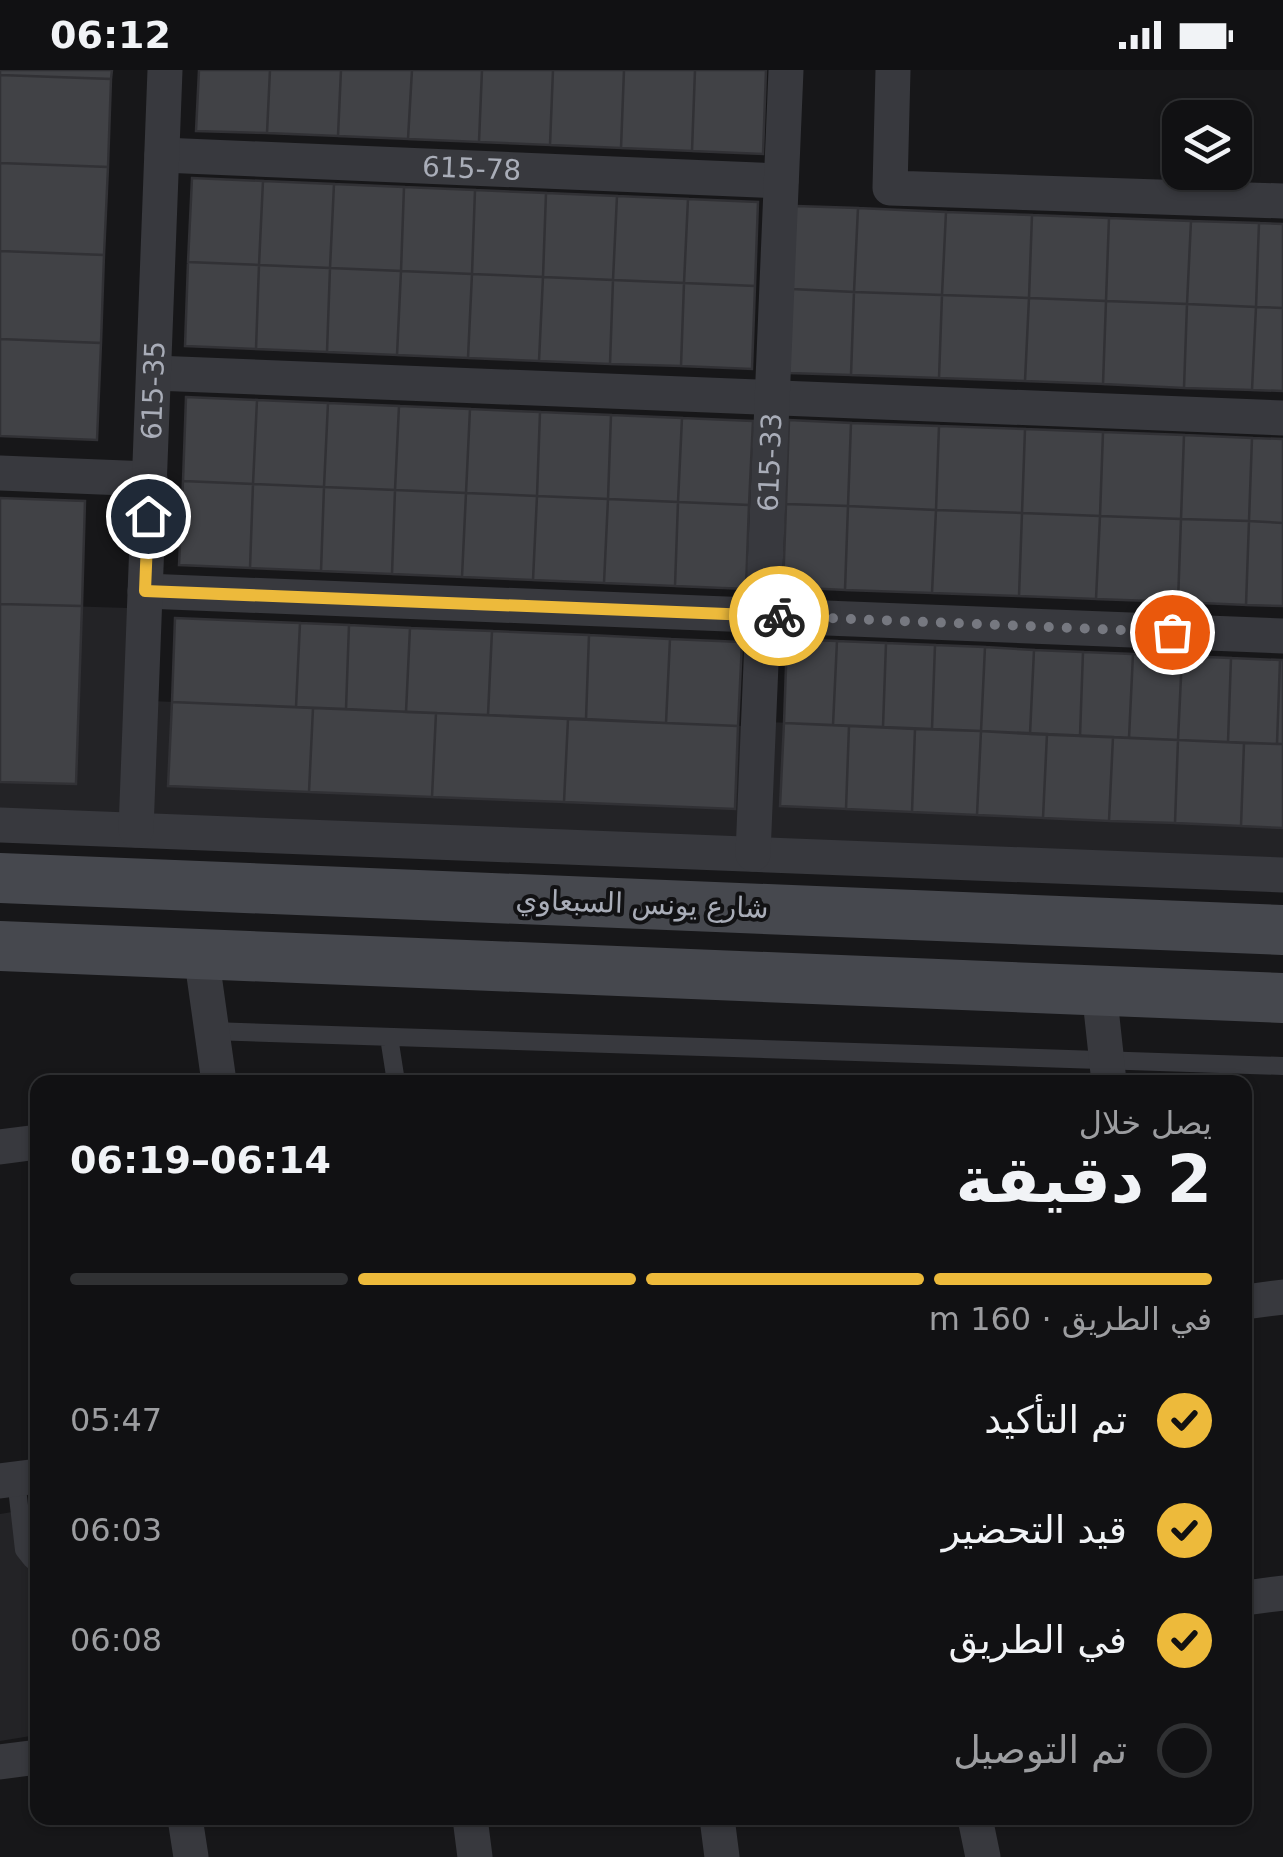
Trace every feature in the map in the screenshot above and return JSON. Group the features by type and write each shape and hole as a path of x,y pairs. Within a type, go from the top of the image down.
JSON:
{"main road":[{"name":"شارع يونس السبعاوي","path":"0,878 1283,930"},
{"path":"0,946 1283,998"}],"street":[{"name":"615-35","path":"136,830 165,70"},
{"name":"615-33","path":"753,854 786,70"},
{"path":"893,70 890,188 1283,202"},
{"name":"615-78","path":"162,155 781,181"},
{"path":"154,373 1283,418"},
{"path":"0,473 150,479"},
{"path":"145,591 1283,636"},
{"path":"0,824 1283,875"},
{"path":"201,954 217,1075"},
{"path":"1099,990 1108,1072"},
{"path":"0,1147 30,1143"},
{"path":"1252,1301 1283,1297"},
{"path":"1252,1597 1283,1593"},
{"path":"0,1762 30,1757"},
{"path":"186,1825 191,1857"},
{"path":"471,1825 475,1857"},
{"path":"718,1825 722,1857"},
{"path":"976,1825 983,1857"}],"lane":[{"path":"211,1031 389,1036 1108,1072 1283,1066"},
{"path":"389,1036 395,1075"},
{"path":"18,1478 24,1550 30,1558"}],"shaded area":[{"path":"0,604 128,608 122,813 0,815"},
{"path":"151,701 743,726 739,838 154,819"},
{"path":"768,722 1283,744 1283,867 777,847 763,826"},
{"path":"30,1509 30,1736 0,1741 0,1514"}],"building":[{"path":"0,70 112,70 111,79 0,75"},
{"path":"199,70 270,70 267,133 196,131"},
{"path":"270,70 341,70 338,136 267,133"},
{"path":"341,70 412,70 408,139 338,136"},
{"path":"412,70 482,70 479,142 408,139"},
{"path":"482,70 553,70 550,145 479,142"},
{"path":"553,70 624,70 621,148 550,145"},
{"path":"624,70 695,70 692,151 621,148"},
{"path":"695,70 766,70 763,154 692,151"},
{"path":"0,75 111,79 108,167 0,163"},
{"path":"0,163 108,167 104,255 0,251"},
{"path":"192,178 263,181 259,265 188,262"},
{"path":"263,181 334,184 330,268 259,265"},
{"path":"334,184 404,187 401,271 330,268"},
{"path":"404,187 475,190 472,274 401,271"},
{"path":"475,190 546,193 543,277 472,274"},
{"path":"546,193 617,196 613,280 543,277"},
{"path":"617,196 688,199 684,283 613,280"},
{"path":"688,199 758,202 755,286 684,283"},
{"path":"796,206 858,208 854,292 792,289"},
{"path":"858,208 946,212 942,295 854,292"},
{"path":"946,212 1032,215 1029,298 942,295"},
{"path":"1032,215 1109,218 1106,301 1029,298"},
{"path":"1109,218 1191,221 1187,304 1106,301"},
{"path":"1191,221 1259,223 1256,307 1187,304"},
{"path":"1259,223 1283,224 1283,308 1256,307"},
{"path":"0,251 104,255 101,343 0,339"},
{"path":"188,262 259,265 256,349 185,346"},
{"path":"259,265 330,268 327,352 256,349"},
{"path":"330,268 401,271 397,355 327,352"},
{"path":"401,271 472,274 468,358 397,355"},
{"path":"472,274 543,277 539,361 468,358"},
{"path":"543,277 613,280 610,364 539,361"},
{"path":"613,280 684,283 681,366 610,364"},
{"path":"684,283 755,286 752,369 681,366"},
{"path":"792,289 854,292 851,375 789,373"},
{"path":"854,292 942,295 939,378 851,375"},
{"path":"942,295 1029,298 1025,381 939,378"},
{"path":"1029,298 1106,301 1103,384 1025,381"},
{"path":"1106,301 1187,304 1184,388 1103,384"},
{"path":"1187,304 1256,307 1252,390 1184,388"},
{"path":"1256,307 1283,308 1283,391 1252,390"},
{"path":"0,339 101,343 97,440 0,436"},
{"path":"186,397 257,400 253,484 183,481"},
{"path":"257,400 328,403 324,487 253,484"},
{"path":"328,403 399,406 395,490 324,487"},
{"path":"399,406 470,409 466,493 395,490"},
{"path":"470,409 540,412 537,496 466,493"},
{"path":"540,412 611,415 608,499 537,496"},
{"path":"611,415 682,418 678,502 608,499"},
{"path":"682,418 753,421 749,505 678,502"},
{"path":"789,420 851,423 848,506 786,504"},
{"path":"851,423 939,426 936,510 848,506"},
{"path":"939,426 1025,429 1022,513 936,510"},
{"path":"1025,429 1103,432 1100,516 1022,513"},
{"path":"1103,432 1184,435 1181,519 1100,516"},
{"path":"1184,435 1252,438 1249,521 1181,519"},
{"path":"1252,438 1283,439 1283,523 1249,521"},
{"path":"183,481 253,484 250,568 179,565"},
{"path":"253,484 324,487 321,571 250,568"},
{"path":"324,487 395,490 392,574 321,571"},
{"path":"395,490 466,493 462,577 392,574"},
{"path":"466,493 537,496 533,580 462,577"},
{"path":"537,496 608,499 604,583 533,580"},
{"path":"0,498 85,501 82,606 0,604"},
{"path":"608,499 678,502 675,586 604,583"},
{"path":"678,502 749,505 746,589 675,586"},
{"path":"786,504 848,506 845,590 783,587"},
{"path":"848,506 936,510 932,593 845,590"},
{"path":"936,510 1022,513 1019,596 932,593"},
{"path":"1022,513 1100,516 1096,599 1019,596"},
{"path":"1100,516 1181,519 1178,602 1096,599"},
{"path":"1181,519 1249,521 1246,605 1178,602"},
{"path":"1249,521 1283,523 1283,606 1246,605"},
{"path":"0,604 82,606 76,784 0,782"},
{"path":"175,618 300,623 296,707 172,702"},
{"path":"300,623 349,625 346,709 296,707"},
{"path":"349,625 410,628 406,712 346,709"},
{"path":"410,628 492,631 488,715 406,712"},
{"path":"492,631 589,635 586,719 488,715"},
{"path":"589,635 670,639 666,723 586,719"},
{"path":"670,639 742,642 738,726 666,723"},
{"path":"787,639 837,641 833,725 784,723"},
{"path":"837,641 886,643 883,727 833,725"},
{"path":"886,643 935,645 932,729 883,727"},
{"path":"935,645 985,647 981,731 932,729"},
{"path":"985,647 1034,650 1030,734 981,731"},
{"path":"1034,650 1083,652 1080,736 1030,734"},
{"path":"1083,652 1133,654 1129,738 1080,736"},
{"path":"1133,654 1182,656 1178,740 1129,738"},
{"path":"1182,656 1231,658 1228,742 1178,740"},
{"path":"1231,658 1280,660 1277,744 1228,742"},
{"path":"1280,660 1283,744 1277,744"},
{"path":"172,702 313,708 309,792 168,786"},
{"path":"313,708 436,713 432,797 309,792"},
{"path":"436,713 568,719 564,802 432,797"},
{"path":"568,719 738,726 735,809 564,802"},
{"path":"784,723 849,726 846,809 780,806"},
{"path":"849,726 915,729 912,812 846,809"},
{"path":"915,729 981,731 977,815 912,812"},
{"path":"981,731 1047,734 1043,818 977,815"},
{"path":"1047,734 1113,737 1109,821 1043,818"},
{"path":"1113,737 1178,740 1175,823 1109,821"},
{"path":"1178,740 1244,743 1241,826 1175,823"},
{"path":"1244,743 1283,744 1283,828 1241,826"}],"way so far":[{"path":"779,616 1172,632"}],"route":[{"path":"148,516 145,591 779,616"}]}
